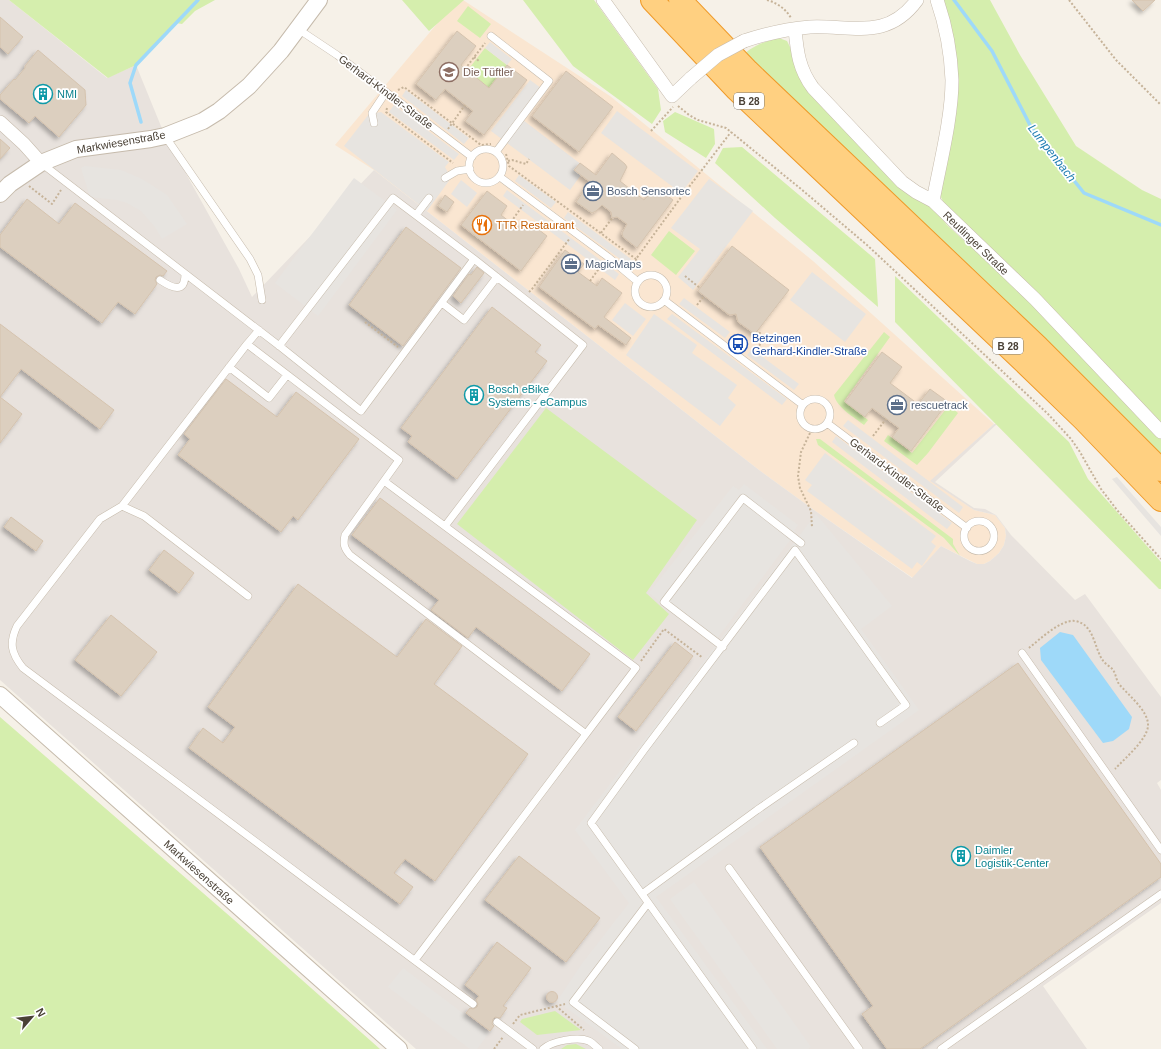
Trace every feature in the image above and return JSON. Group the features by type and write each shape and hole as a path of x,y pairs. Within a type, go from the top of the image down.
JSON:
{"highway":[{"name":"B 28","path":"652,0 736,88 1084,420 1161,500"},
{"name":"B 28","path":"680,0 748,71 1038,346 1161,470"}],"street":[{"name":"Markwiesenstraße","path":"0,194 10,184 41,163 76,149 165,136 203,121 235,99 249,86 281,51 319,0"},
{"path":"603,0 672,96 718,55 744,41 771,33 811,27 863,29 880,26 893,22 904,15 917,0"},
{"path":"933,201 950,109 952,81 948,41 937,0"},
{"name":"Reutlinger Straße","path":"795,29 798,56 806,79 813,88 902,182 916,192 933,201 1035,299 1161,432"},
{"path":"0,122 24,144 41,163"},
{"name":"Markwiesenstraße","path":"0,695 399,1049"}],"lane":[{"name":"Gerhard-Kindler-Straße","path":"298,29 337,55 472,157"},
{"path":"490,36 549,81 497,150"},
{"path":"374,123 372,113 389,94"},
{"path":"165,136 250,259 258,275 262,300"},
{"path":"466,170 472,157 476,153 482,150 497,150"},
{"path":"445,178 457,171 466,170 478,181 485,183 492,182 500,177 503,169 502,159 497,150"},
{"path":"41,163 259,330 361,411 474,259"},
{"path":"500,177 608,257 635,279"},
{"path":"279,346 393,198 474,259 583,345 445,526"},
{"path":"416,215 430,198"},
{"path":"160,280 176,289 182,286 185,280 185,274"},
{"path":"651,275 662,279 666,284 667,290 664,300 657,305 651,306 640,302 636,297 635,279 651,275"},
{"path":"442,303 464,320 497,277"},
{"path":"664,300 803,405"},
{"path":"259,330 122,506 100,519 17,626 13,636 12,648 15,659 22,668 473,1004"},
{"path":"247,344 400,460 345,535 343,543 345,550 586,734"},
{"path":"229,367 269,398 287,374"},
{"path":"812,399 824,402 830,413 827,423 816,429 806,426 802,421 800,414 803,405 812,399"},
{"name":"Gerhard-Kindler-Straße","path":"827,423 967,528"},
{"path":"384,481 636,668 415,960"},
{"path":"723,647 664,602 743,498 801,543"},
{"path":"122,506 144,516 248,596"},
{"path":"979,521 986,522 992,527 994,534 990,547 976,551 969,547 965,542 964,534 967,528 972,523 979,521"},
{"path":"753,1049 592,823 644,750 795,550 906,705 880,723"},
{"path":"1022,653 1161,850"},
{"path":"642,894 757,810 854,742"},
{"path":"729,868 859,1049"},
{"path":"941,1049 1161,894"},
{"path":"635,1049 573,1002 648,903"},
{"path":"497,1022 533,1049"},
{"path":"543,1049 548,1045 569,1039 589,1041 599,1049"}],"path":[{"path":"767,0 784,8 790,16 795,29"},
{"path":"1069,0 1116,60 1161,106"},
{"path":"465,69 490,36"},
{"path":"474,57 480,62"},
{"path":"397,90 404,86 481,145 488,144 507,156 509,166 636,259"},
{"path":"389,94 386,112 466,170"},
{"path":"651,131 676,103 689,116 719,126 731,132 867,245 1048,414 1076,446 1101,489 1117,510 1161,559"},
{"path":"443,135 465,105"},
{"path":"635,279 637,266 636,259 731,132"},
{"path":"508,161 512,160 526,164 530,159"},
{"path":"19,178 52,204 67,183"},
{"path":"511,222 528,198"},
{"path":"601,234 613,217"},
{"path":"532,289 574,233"},
{"path":"590,281 608,257"},
{"path":"685,276 700,288"},
{"path":"697,305 704,296"},
{"path":"365,322 405,352"},
{"path":"757,331 765,337 757,349"},
{"path":"873,436 886,418"},
{"path":"810,433 801,452 798,476 800,488 812,511 812,527"},
{"path":"1022,653 1055,628 1066,622 1075,621 1085,625 1092,635 1103,661 1113,670 1118,683 1141,709 1148,720 1148,728 1143,739 1109,776"},
{"path":"636,668 664,629 710,663"},
{"path":"494,1049 520,1015 573,1002"},
{"path":"555,1006 585,1031 589,1041"}],"shaded area":[{"path":"0,0 9,0 107,78 136,65 165,136 239,269 252,297 374,170 759,470 912,578 941,546 977,564 984,564 999,553 1004,545 1006,536 1005,528 995,515 974,510 930,481 994,424 997,424 935,482 974,508 985,509 996,515 1011,535 1075,600 1085,594 1161,697 1161,780 1157,783 1161,790 1161,903 1043,986 1087,1049 416,1049 0,680"},
{"path":"457,0 463,0 610,96 813,261 994,424 931,481 974,510 995,515 1005,528 1006,536 1004,545 999,553 984,564 977,564 941,546 913,578 759,470 374,170 335,145"},
{"path":"490,42 512,59 507,65 485,48"},
{"path":"530,80 541,88 519,117 586,168 570,190 491,131"},
{"path":"406,90 469,138 464,144 402,96"},
{"path":"394,105 459,154 454,160 389,112"},
{"path":"617,111 698,171 681,193 601,133"},
{"path":"381,112 449,162 445,167 451,178 427,211 344,146 369,114"},
{"path":"85,166 121,170 142,179 167,195 187,224 162,239 155,227 141,211 127,203 117,200 90,197 81,168"},
{"path":"519,175 556,202 551,208 515,181"},
{"path":"354,178 397,210 318,316 275,283"},
{"path":"709,179 753,211 693,290 678,277 700,249 671,228"},
{"path":"461,180 477,193 467,207 451,194"},
{"path":"507,190 619,274 615,280 503,196"},
{"path":"568,212 631,259 627,264 564,218"},
{"path":"812,272 866,314 845,342 790,300"},
{"path":"684,298 730,332 725,338 679,304"},
{"path":"625,303 646,319 633,336 612,320"},
{"path":"654,314 697,345 692,353 737,385 728,398 736,405 720,426 626,355"},
{"path":"672,314 787,399 782,405 667,319"},
{"path":"752,349 799,384 794,390 747,355"},
{"path":"848,420 963,507 959,513 843,426"},
{"path":"836,436 952,523 947,529 832,442"},
{"path":"825,453 936,536 931,542 936,546 922,566 917,562 912,569 807,491 812,485 805,480"},
{"path":"1117,477 1161,527 1161,536 1112,479"},
{"path":"744,484 798,525 794,531 796,532 713,644 649,593 733,486 739,490"},
{"path":"816,514 892,606 861,629 919,710 656,897 767,1049 622,1049 557,1001 581,965 629,903 575,830"},
{"path":"694,882 811,1047 808,1049 777,1049 670,899"},
{"path":"403,968 489,1033 477,1049 470,1049 388,987"}],"green space":[{"path":"9,0 215,0 195,11 182,24 176,23 136,65 108,78"},
{"path":"402,0 464,0 429,31"},
{"path":"523,0 594,0 658,89 661,110 652,124 573,66"},
{"path":"937,0 990,0 1020,55 1076,146 1142,190 1161,199 1161,425 948,212 940,195 953,111"},
{"path":"468,6 491,24 480,38 457,21"},
{"path":"779,38 787,41 798,70 932,206 947,225 1032,303 1161,438 1161,455 1007,302 745,53 769,40"},
{"path":"485,48 507,65 489,88 467,71"},
{"path":"675,112 714,129 715,144 706,158 665,132 663,121"},
{"path":"742,147 875,259 878,307 775,218 715,163 723,148"},
{"path":"669,231 695,251 676,275 651,255"},
{"path":"895,276 1069,442 1088,479 1161,562 1161,589 1159,589 895,322"},
{"path":"884,332 890,337 844,401 868,420 864,425 842,408 834,395"},
{"path":"949,405 958,413 928,453 917,465 884,441 888,435 912,453"},
{"path":"546,408 697,520 646,593 669,614 633,660 457,524"},
{"path":"816,439 820,439 953,539 953,544 960,556 944,538 818,445"},
{"path":"0,717 233,919 380,1049 0,1049"},
{"path":"555,1011 581,1030 537,1035 520,1022 522,1019"},
{"path":"576,1044 586,1049 561,1049 567,1045"}],"water":[{"path":"1060,632 1073,635 1132,717 1129,729 1113,741 1103,743 1041,660 1040,648"}],"building":[{"path":"1132,0 1155,0 1143,11"},
{"path":"0,17 23,37 8,54 0,47"},
{"path":"457,31 476,46 461,65 489,88 507,65 527,80 484,135 465,121 473,111 445,89 436,100 416,84"},
{"name":"NMI","path":"38,50 85,90 86,105 59,137 35,116 29,123 0,99 0,95 14,79 15,80"},
{"path":"566,71 613,107 579,152 532,116"},
{"path":"0,139 10,148 0,159"},
{"path":"612,153 627,167 620,181 644,200 654,190 659,189 673,200 637,248 623,237 622,233 627,224 617,217 612,218 611,212 602,205 592,213 576,202 590,182 574,170 580,163 596,175"},
{"path":"487,191 507,206 501,215 519,229 526,220 547,236 521,271 461,225"},
{"path":"445,195 454,202 447,212 438,206"},
{"path":"27,199 59,224 75,203 167,271 163,276 160,275 156,277 155,280 157,284 135,314 118,302 102,323 0,247 0,235"},
{"path":"406,227 461,268 403,346 349,305"},
{"path":"732,246 789,290 755,334 738,322 736,314 728,314 698,291"},
{"path":"565,250 584,264 578,272 597,286 602,278 622,293 604,317 631,338 626,345 598,325 595,329 539,287"},
{"path":"477,267 484,273 461,303 453,296 469,274 471,275"},
{"name":"Bosch eBike Systems - eCampus","path":"492,307 541,345 535,352 547,361 457,479 408,442 412,436 401,428"},
{"path":"0,324 114,410 100,429 21,369 0,397"},
{"path":"882,352 902,367 890,383 918,404 930,389 948,402 911,451 892,437 899,428 872,408 865,417 845,402"},
{"path":"226,379 277,417 296,392 359,439 298,520 293,516 281,532 178,455 190,439 184,434"},
{"path":"0,397 22,414 0,443"},
{"path":"380,498 590,654 562,691 476,627 468,638 431,610 439,600 352,535"},
{"path":"11,517 43,541 36,551 4,527"},
{"path":"164,550 194,573 179,593 149,570"},
{"path":"298,584 397,657 426,619 462,646 434,684 528,754 435,881 405,859 394,873 413,887 400,904 189,748 203,728 223,743 235,727 208,707"},
{"path":"111,615 157,652 121,696 75,660"},
{"path":"675,642 693,656 636,731 618,717"},
{"name":"Daimler Logistik-Center","path":"1018,663 1161,864 1161,877 920,1049 887,1049 862,1014 873,1006 760,847"},
{"path":"519,856 600,918 566,962 485,900"},
{"path":"497,942 531,968 503,1006 507,1008 500,1018 495,1017 493,1019 492,1024 494,1026 490,1031 466,1013 470,1008 473,1009 477,1007 478,1004 476,1000 479,996 465,985"},
{"path":"550,992 554,992 556,993 556,1001 550,1002 547,999 547,995"}],"waterway":[{"path":"141,122 130,83 136,65 198,0"},
{"name":"Lumpenbach","path":"954,0 992,51 1031,127 1084,193 1161,225"}],"place":[{"name":"Die Tüftler","path":"449,72"},
{"name":"NMI","path":"43,94"},
{"name":"Bosch Sensortec","path":"593,191"},
{"name":"TTR Restaurant","path":"482,225"},
{"name":"MagicMaps","path":"571,264"},
{"name":"Betzingen Gerhard-Kindler-Straße","path":"738,344"},
{"name":"Bosch eBike Systems - eCampus","path":"474,395"},
{"name":"rescuetrack","path":"897,405"},
{"name":"Daimler Logistik-Center","path":"961,856"}]}
